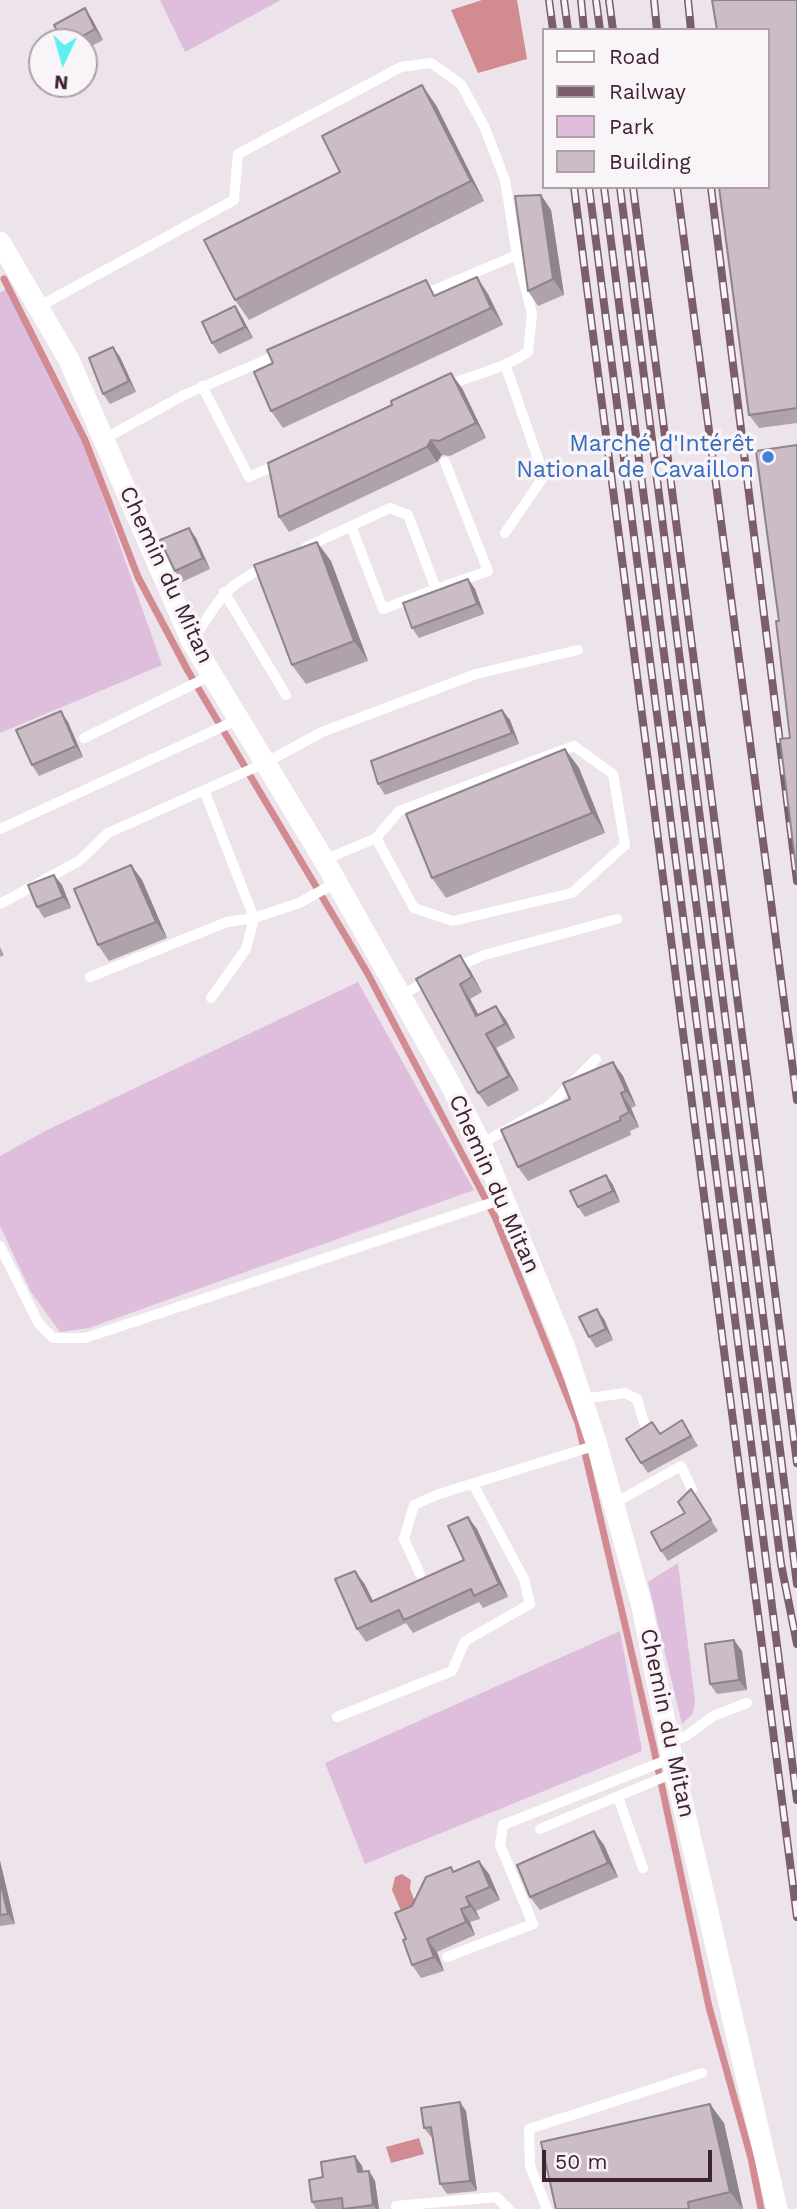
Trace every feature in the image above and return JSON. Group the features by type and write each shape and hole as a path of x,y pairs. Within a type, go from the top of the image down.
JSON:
{"street":[{"name":"Chemin du Mitan","path":"3,252 69,360 192,642 337,881 402,995 481,1144 565,1349 597,1445 642,1606 672,1757 778,2209"}],"lane":[{"path":"38,306 234,200 238,153 401,67 431,63 461,85 484,126 505,180 517,255 532,314 528,352 506,367 466,377 430,394"},
{"path":"416,297 517,255"},
{"path":"104,439 202,386 290,349"},
{"path":"505,533 544,475 506,367"},
{"path":"202,386 249,477 297,455"},
{"path":"351,526 383,609 488,571 445,462"},
{"path":"293,553 390,508 408,514 436,589"},
{"path":"192,642 224,592 236,580 282,558"},
{"path":"224,592 286,695"},
{"path":"0,904 79,861 108,833 265,764 322,732 476,674 578,650"},
{"path":"84,738 212,676"},
{"path":"0,829 239,719"},
{"path":"324,860 376,838 399,811 574,746 613,775 625,845 572,893 453,921 414,908 376,838"},
{"path":"204,790 254,918 246,949 211,998"},
{"path":"90,977 227,922 254,918 299,903 337,881"},
{"path":"402,995 413,986 484,955 617,919"},
{"path":"481,1144 550,1105 596,1059"},
{"path":"0,1246 39,1324 53,1338 85,1338 503,1199"},
{"path":"582,1399 625,1392 637,1399 646,1429"},
{"path":"420,1574 404,1539 414,1505 597,1445"},
{"path":"613,1504 681,1466 692,1489"},
{"path":"337,1717 452,1671 465,1642 530,1604 524,1579 473,1484"},
{"path":"540,1829 618,1797 672,1757 713,1716 747,1703"},
{"path":"447,1957 533,1924 500,1844 503,1825 672,1757"},
{"path":"618,1797 643,1868"},
{"path":"547,2209 530,2166 529,2129 702,2073"},
{"path":"396,2206 496,2197 509,2209"}],"green space":[{"path":"160,0 281,0 185,52"},
{"path":"6,289 83,441 162,665 0,733 0,293"},
{"path":"358,982 474,1190 89,1328 60,1332 31,1292 0,1226 0,1156 47,1130"},
{"path":"678,1563 695,1702 693,1713 682,1724 648,1582"},
{"path":"620,1631 642,1751 365,1864 325,1763"}],"shaded area":[{"path":"482,0 517,0 527,59 478,73 451,10"},
{"path":"402,1874 411,1880 410,1889 417,1907 402,1913 392,1890 395,1877"},
{"path":"419,2138 424,2154 391,2163 386,2147"}],"building":[{"path":"712,0 797,0 797,408 749,415 719,189 769,189 769,28 717,28"},
{"path":"85,8 95,28 56,28 54,25"},
{"path":"422,85 471,181 235,300 204,240 340,172 322,136"},
{"path":"541,195 553,279 528,291 515,196"},
{"path":"477,277 491,308 271,411 254,372 273,363 267,350 426,280 434,296"},
{"path":"235,306 245,327 212,343 202,322"},
{"path":"113,347 129,381 103,394 89,358"},
{"path":"451,373 476,423 439,441 431,440 427,447 279,517 268,463 392,405 391,401"},
{"path":"797,445 797,876 780,739 790,738 776,621 779,621 756,451"},
{"path":"189,528 203,558 175,571 160,540"},
{"path":"317,542 354,641 292,665 254,565"},
{"path":"468,579 477,604 412,628 403,603"},
{"path":"502,710 512,733 378,784 371,761"},
{"path":"61,711 76,746 32,765 16,730"},
{"path":"565,749 592,813 432,878 406,814"},
{"path":"131,865 156,922 98,945 74,889"},
{"path":"54,875 63,897 37,907 28,885"},
{"path":"460,955 472,977 460,984 476,1016 496,1006 505,1024 486,1034 509,1076 478,1093 416,979"},
{"path":"613,1062 626,1091 621,1093 629,1112 620,1117 621,1120 518,1167 501,1130 570,1099 563,1083"},
{"path":"606,1175 613,1191 578,1207 570,1191"},
{"path":"597,1309 606,1329 589,1337 579,1317"},
{"path":"682,1420 691,1436 641,1463 626,1439 652,1422 660,1434"},
{"path":"691,1489 711,1520 661,1551 651,1532 685,1513 678,1502"},
{"path":"468,1517 499,1584 474,1596 471,1589 404,1620 399,1610 357,1629 335,1579 355,1571 371,1602 464,1560 448,1526"},
{"path":"734,1640 739,1680 710,1684 705,1644"},
{"path":"594,1831 608,1863 530,1897 517,1865"},
{"path":"479,1861 490,1887 466,1897 470,1906 461,1909 466,1922 427,1939 434,1957 412,1965 403,1940 406,1939 395,1913 412,1906 426,1877 451,1867 453,1872"},
{"path":"0,1881 8,1914 0,1915"},
{"path":"460,2102 470,2181 440,2184 431,2127 424,2128 421,2108"},
{"path":"710,2104 730,2192 688,2202 689,2209 556,2209 541,2142"},
{"path":"355,2156 358,2172 369,2171 373,2205 343,2209 342,2198 312,2202 309,2180 323,2177 321,2162"}],"waterway":[{"path":"4,279 85,440 138,577 188,671 368,974 495,1217 578,1423 653,1745 709,2007 751,2158 761,2209"}],"railway":[{"path":"549,0 553,28"},
{"path":"564,0 568,28"},
{"path":"581,0 584,28"},
{"path":"596,0 600,28"},
{"path":"609,0 613,28"},
{"path":"654,0 657,28"},
{"path":"688,0 691,28"},
{"path":"574,189 797,1917"},
{"path":"589,189 797,1800"},
{"path":"604,189 781,1564 797,1644"},
{"path":"620,189 797,1584"},
{"path":"633,189 797,1463"},
{"path":"677,189 797,1100"},
{"path":"711,189 797,881"}],"place":[{"name":"Marché d'Intérêt National de Cavaillon","path":"768,457"}]}
